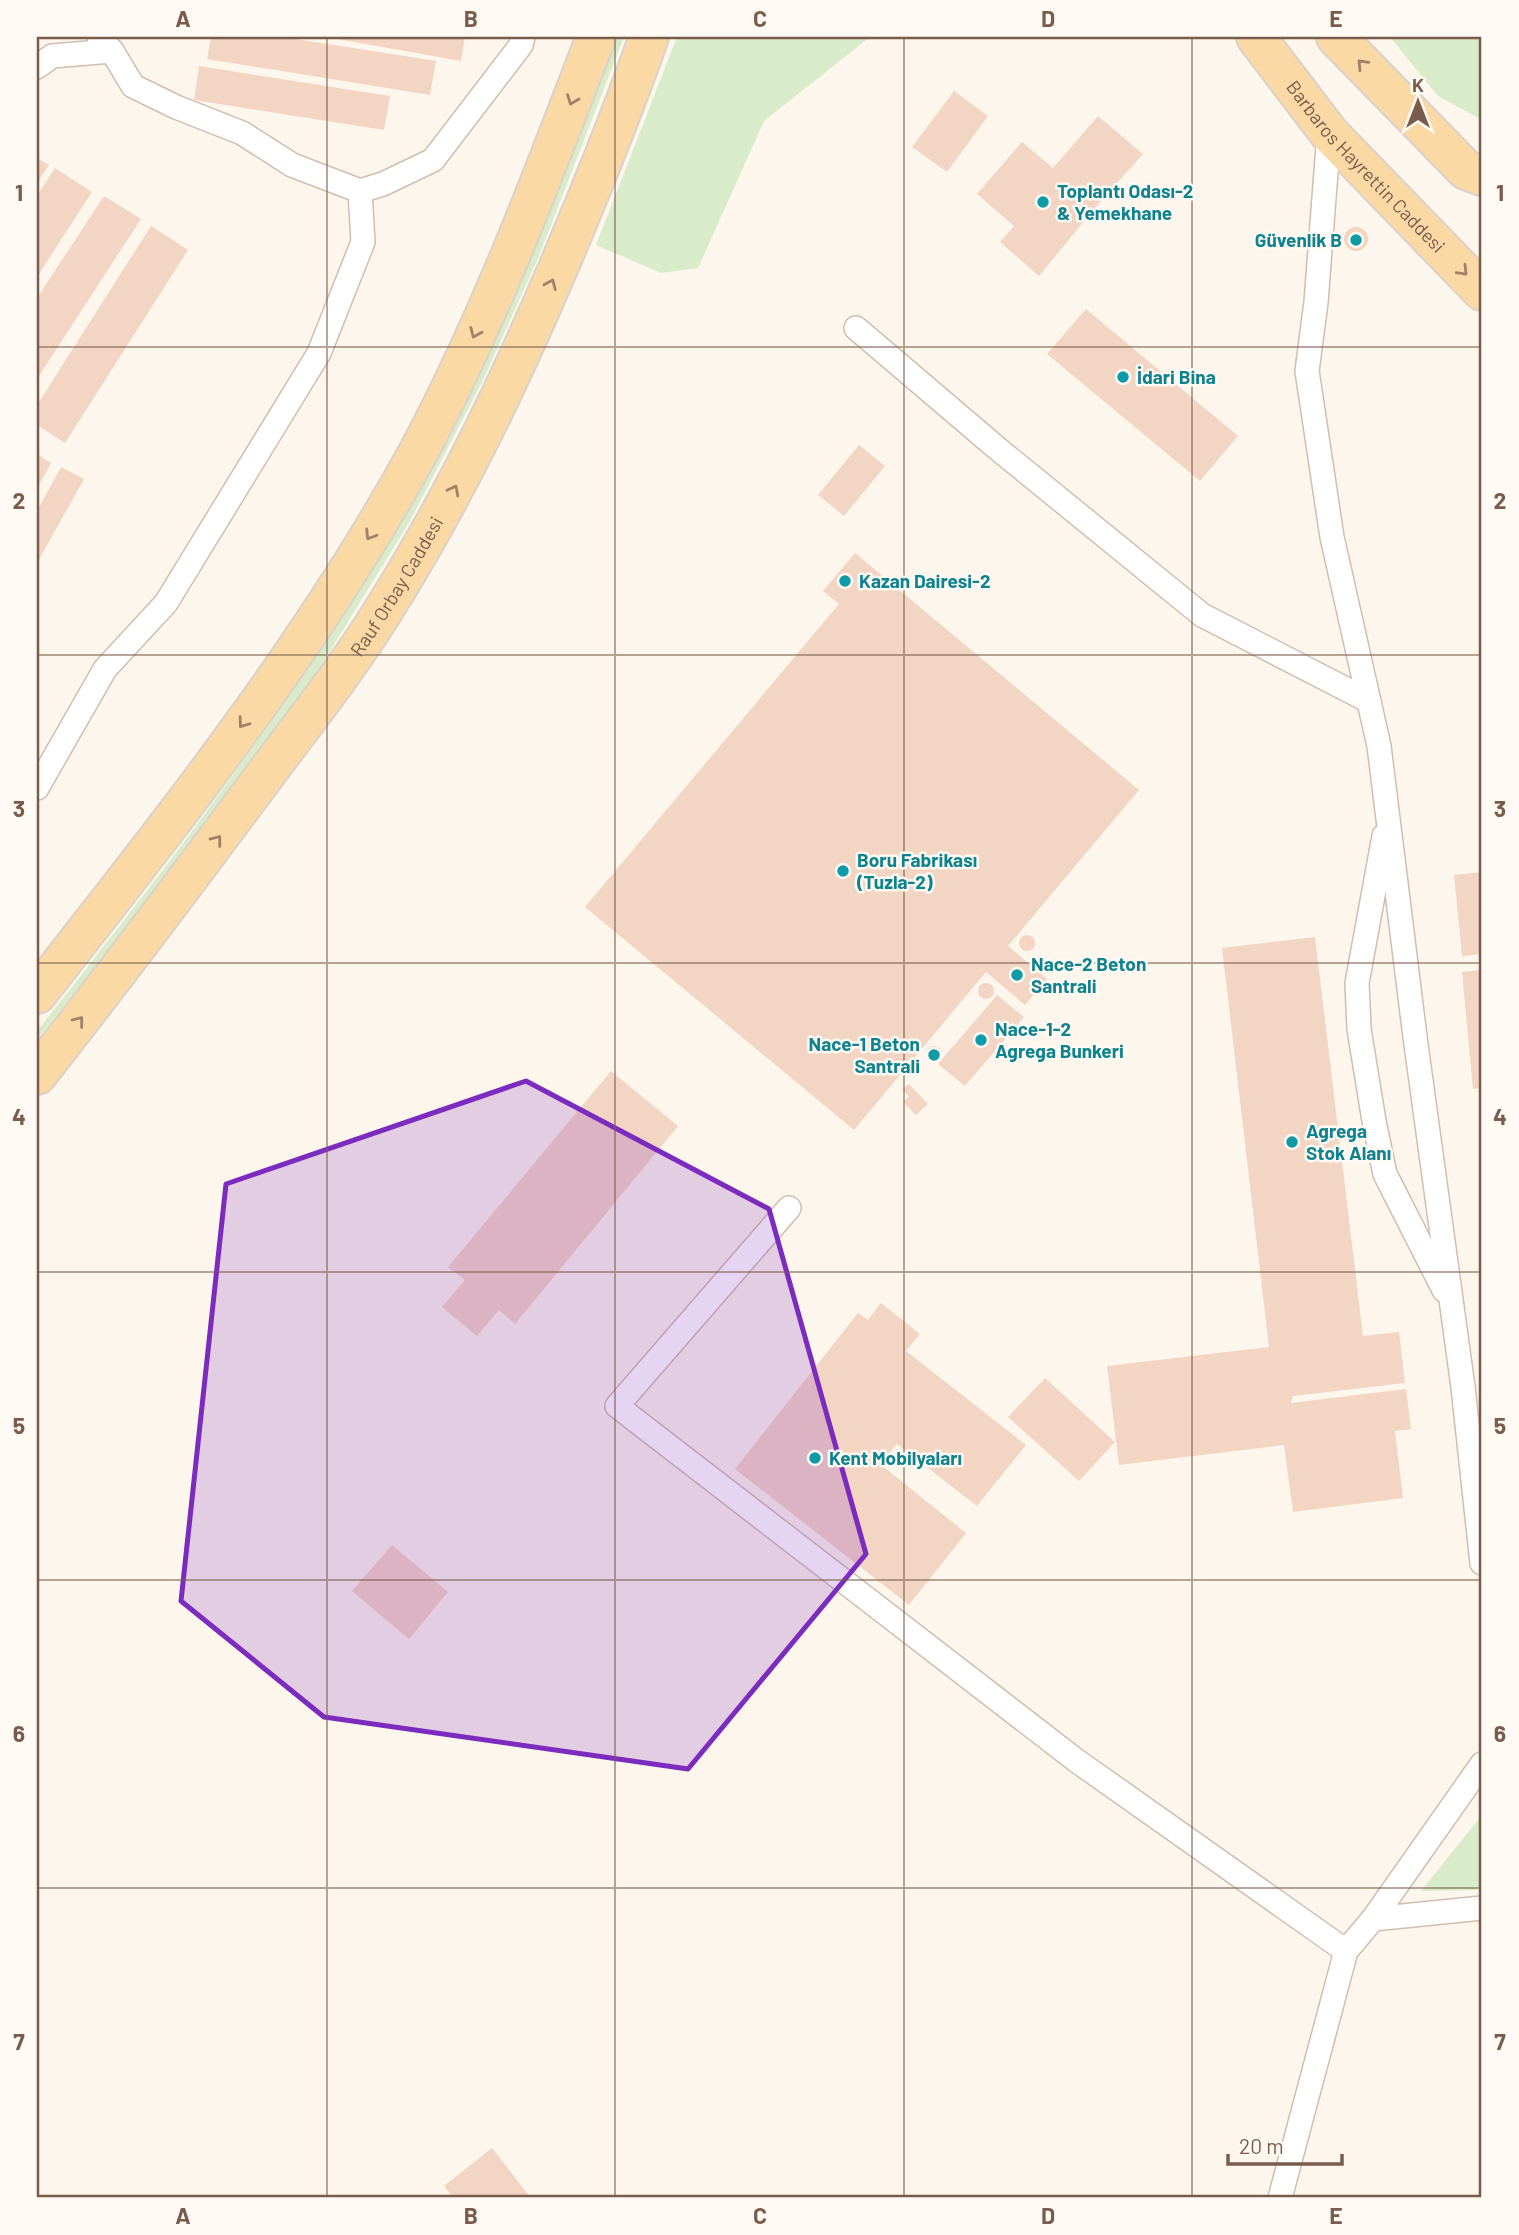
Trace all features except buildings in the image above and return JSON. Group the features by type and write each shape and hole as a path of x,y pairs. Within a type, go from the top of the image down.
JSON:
{"main road":[{"path":"37,994 153,846 300,645 381,518 420,447 489,302 552,152 596,37"},
{"name":"Rauf Orbay Caddesi","path":"37,1074 142,940 299,729 382,613 453,493 498,405 542,306 598,173 649,37"},
{"name":"Barbaros Hayrettin Caddesi","path":"1256,37 1329,133 1482,291"},
{"path":"1336,37 1466,170 1482,176"}],"lane":[{"path":"37,67 52,56 105,44 133,86 176,107 242,133 292,165 360,191 383,184 433,160 521,45 523,37"},
{"path":"1329,133 1316,302 1307,371 1332,537 1379,746 1452,1305 1482,1563"},
{"path":"37,788 105,669 166,603 318,353 363,242 360,191"},
{"path":"856,328 998,449 1202,615 1368,701"},
{"path":"1388,812 1357,983 1360,1029 1385,1174 1452,1305"},
{"path":"789,1208 617,1406 1077,1761 1346,1951"},
{"path":"1280,2198 1346,1951 1373,1919 1482,1764"},
{"path":"1373,1919 1482,1908"}],"highlighted area":[{"path":"526,1081 769,1209 866,1554 688,1769 324,1717 181,1601 226,1184"}],"green space":[{"path":"617,37 624,37 539,256 483,380 410,521 314,677 278,729 143,907 37,1040 37,1031 192,831 290,694 337,624 425,479 454,426 530,262"},
{"path":"677,37 870,37 764,121 698,268 661,273 596,245"},
{"path":"1390,37 1482,37 1482,120 1438,96"},
{"path":"1482,1815 1482,1883 1476,1890 1421,1891"}],"place":[{"name":"Toplantı Odası-2 & Yemekhane","path":"1043,202"},
{"name":"Güvenlik B","path":"1356,240"},
{"name":"İdari Bina","path":"1123,377"},
{"name":"Kazan Dairesi-2","path":"845,581"},
{"name":"Boru Fabrikası (Tuzla-2)","path":"843,871"},
{"name":"Nace-2 Beton Santrali","path":"1017,975"},
{"name":"Nace-1-2 Agrega Bunkeri","path":"981,1040"},
{"name":"Nace-1 Beton Santrali","path":"934,1055"},
{"name":"Agrega Stok Alanı","path":"1292,1142"},
{"name":"Kent Mobilyaları","path":"815,1458"}]}
